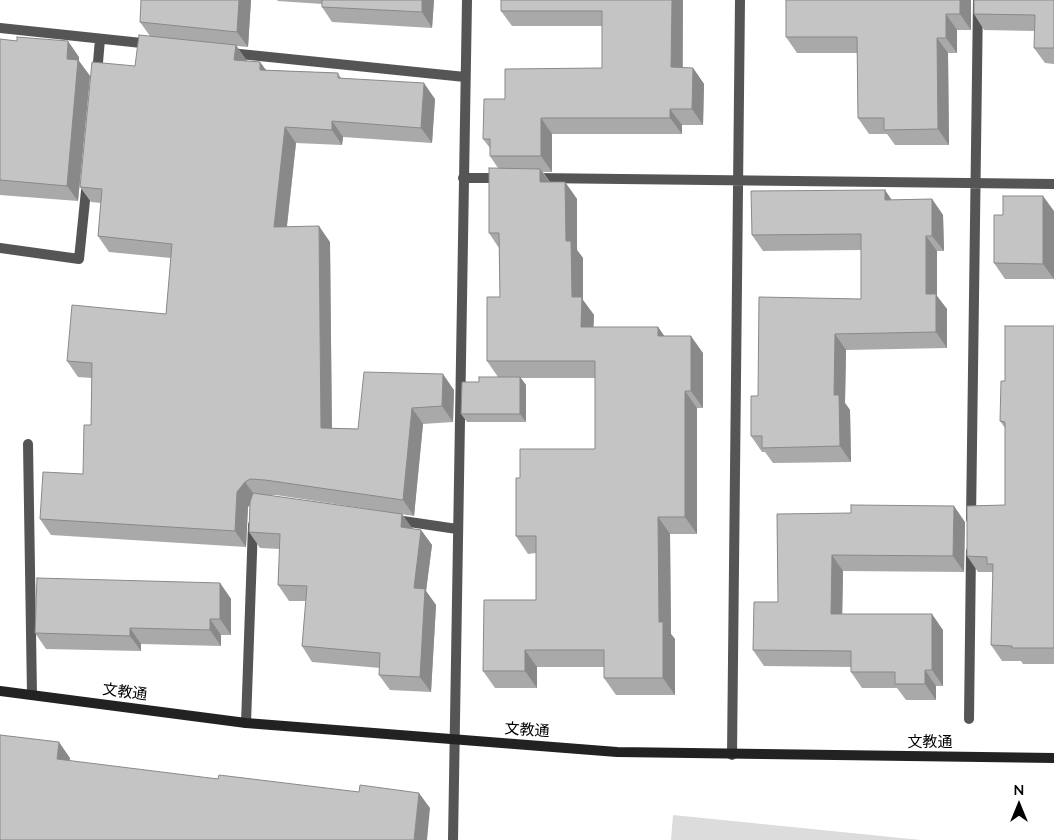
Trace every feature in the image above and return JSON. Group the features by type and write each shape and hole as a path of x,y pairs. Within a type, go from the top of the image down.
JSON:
{"street":[{"path":"452,840 466,0"},
{"path":"732,755 740,0"},
{"path":"969,719 978,0"},
{"path":"0,28 159,45"},
{"path":"96,87 100,39"},
{"path":"218,52 465,78"},
{"path":"0,248 80,259 88,173"},
{"path":"464,178 1054,184"},
{"path":"28,444 32,695"},
{"path":"246,724 254,517"},
{"path":"390,519 457,529"},
{"name":"文教通","path":"0,691 246,724 617,752 1054,758"}],"shaded area":[{"path":"673,815 921,840 671,840"}],"building":[{"path":"141,0 239,0 237,32 140,22"},
{"path":"322,0 422,0 422,12 322,7"},
{"path":"501,0 672,0 671,67 693,68 692,109 670,109 670,118 541,118 541,156 490,156 490,139 483,139 484,99 505,99 505,69 602,68 602,11 501,11"},
{"path":"786,0 960,0 960,14 946,14 946,38 937,38 938,129 884,130 884,118 858,118 857,37 786,37"},
{"path":"974,0 1054,0 1054,48 1034,48 1035,15 974,14"},
{"path":"139,35 236,45 234,60 260,62 260,70 338,73 338,78 424,83 421,128 332,121 332,130 285,127 274,227 319,226 321,428 358,429 364,372 443,374 442,406 412,408 403,500 250,479 237,492 235,531 40,519 43,472 83,474 84,425 91,425 92,363 67,361 72,305 166,314 172,244 98,236 102,189 80,187 92,62 135,66"},
{"path":"17,37 68,41 67,59 78,60 67,186 0,180 0,39 17,41"},
{"path":"489,168 540,169 540,182 565,182 566,241 571,241 572,297 582,297 581,327 658,327 658,336 691,336 691,391 685,391 685,517 658,517 659,622 663,622 663,678 604,678 604,650 525,650 525,671 483,671 484,600 536,600 536,536 516,536 516,478 520,478 520,449 595,449 595,361 487,361 487,297 500,297 499,233 489,233"},
{"path":"885,190 885,200 932,199 932,236 926,236 926,294 936,294 936,332 835,334 834,395 839,395 840,446 762,448 762,436 751,436 751,396 758,396 759,297 861,299 861,234 752,235 751,191"},
{"path":"1003,196 1043,196 1043,264 994,263 994,215 1003,215"},
{"path":"1005,326 1054,326 1054,648 1012,648 1012,646 991,645 993,564 987,564 987,557 967,556 967,506 1005,505 1005,422 1000,421 1001,381 1005,381"},
{"path":"479,377 520,377 520,414 461,414 462,382 479,382"},
{"path":"253,493 402,514 401,527 421,530 414,588 425,589 420,677 379,675 380,653 302,646 307,586 278,585 280,534 249,532 250,502"},
{"path":"851,505 954,506 953,556 832,555 831,614 932,614 932,670 925,670 925,684 895,684 895,672 851,672 851,651 753,650 754,602 778,602 777,514 851,513"},
{"path":"37,578 220,583 220,619 210,619 210,630 130,628 130,636 35,633"},
{"path":"0,735 59,742 57,759 218,779 219,775 359,792 360,785 419,793 414,840 0,840"}]}
